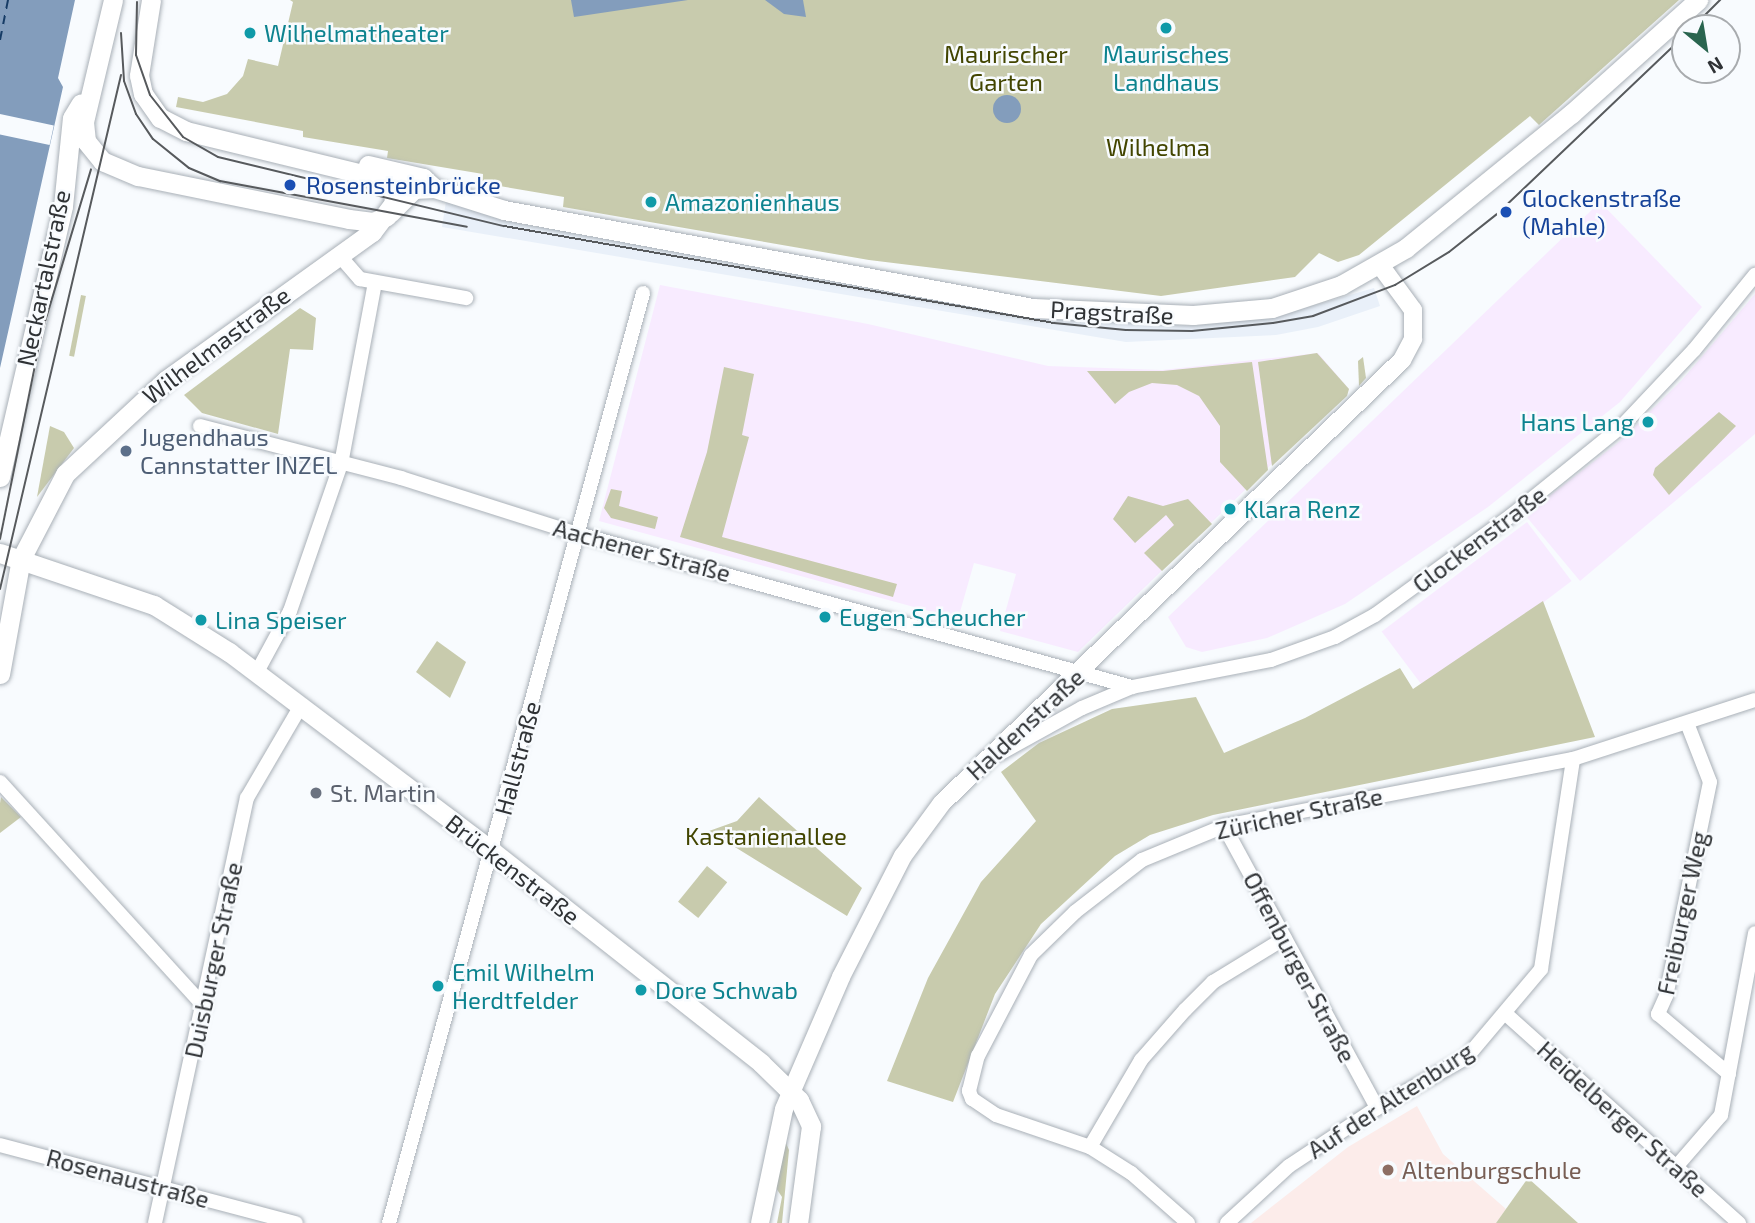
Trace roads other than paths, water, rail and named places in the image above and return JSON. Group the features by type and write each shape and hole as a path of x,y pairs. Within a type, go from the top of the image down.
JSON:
{"main road":[{"name":"Neckartalstraße","path":"113,0 84,131 102,161 138,176 349,219 373,222 389,214"},
{"name":"Pragstraße","path":"151,0 139,66 144,94 160,118 176,128 347,169 374,164 423,178 434,188 504,211 1032,308 1112,315 1194,316 1272,308 1309,298 1380,265 1571,114 1698,0"},
{"name":"Neckartalstraße","path":"0,477 63,206 65,160 73,114 93,85"},
{"path":"347,169 386,181 394,197 389,214"},
{"path":"389,214 414,189 434,188"},
{"name":"Wilhelmastraße","path":"21,559 50,497 93,444 166,380 339,255 389,214"},
{"name":"Brückenstraße","path":"0,553 154,605 257,672 299,709 492,851 791,1091"},
{"path":"0,674 21,559"},
{"path":"791,1091 811,1126 798,1223"}],"street":[{"path":"339,255 360,279 466,298"},
{"name":"Haldenstraße","path":"760,1223 773,1152 791,1091 903,856 942,803 1084,671 1402,360 1413,339 1413,310 1380,265"},
{"name":"Glockenstraße","path":"989,759 1072,713 1132,687 1270,660 1335,637 1376,615 1513,515 1623,425 1694,350 1755,275"},
{"path":"257,672 290,611 341,464 375,283"},
{"name":"Hallstraße","path":"389,1223 643,293"},
{"name":"Aachener Straße","path":"200,426 579,534 1084,671"},
{"name":"Glockenstraße","path":"1084,671 1132,687"},
{"name":"Züricher Straße","path":"1090,1147 996,1115 972,1099 969,1091 978,1056 1031,955 1074,912 1142,860 1224,826 1573,759 1755,700"},
{"name":"Duisburger Straße","path":"155,1223 247,798 299,709"},
{"name":"Freiburger Weg","path":"1687,723 1710,782 1658,1014 1729,1074"},
{"name":"Auf der Altenburg","path":"1227,1223 1289,1166 1377,1108 1467,1057 1507,1015 1541,969 1573,759"},
{"path":"0,782 204,1006"},
{"name":"Offenburger Straße","path":"1224,826 1377,1108"},
{"path":"1676,1167 1721,1115 1755,933"},
{"path":"1188,1223 1131,1173 1090,1147 1141,1060 1185,1010 1213,982 1284,938"},
{"name":"Heidelberger Straße","path":"1507,1015 1739,1223"},
{"name":"Rosenaustraße","path":"0,1145 296,1223"}],"water":[{"path":"0,0 75,0 58,78 63,87 0,368"},
{"path":"571,0 688,0 574,17"},
{"path":"765,0 803,0 806,17 784,14"},
{"path":"1007,95 1017,99 1021,109 1017,119 1007,123 997,119 993,109 997,99"}],"tram line":[{"path":"1706,14 1720,0"},
{"path":"137,2 136,55 150,95 183,137 218,157 504,226 1054,323 1126,330 1192,331 1273,323 1313,316 1395,285 1449,252 1497,214 1671,48"},
{"path":"121,33 124,81 136,114 153,139 189,168 220,181 467,227"},
{"path":"0,589 121,75"},
{"path":"0,539 41,335 91,169"}],"place":[{"name":"Maurisches Landhaus","path":"1166,28"},
{"name":"Wilhelmatheater","path":"250,33"},
{"name":"Rosensteinbrücke","path":"290,185"},
{"name":"Amazonienhaus","path":"651,202"},
{"name":"Glockenstraße (Mahle)","path":"1506,212"},
{"name":"Hans Lang","path":"1648,422"},
{"name":"Jugendhaus Cannstatter INZEL","path":"126,451"},
{"name":"Klara Renz","path":"1230,509"},
{"name":"Eugen Scheucher","path":"825,617"},
{"name":"Lina Speiser","path":"201,620"},
{"name":"St. Martin","path":"316,793"},
{"name":"Emil Wilhelm Herdtfelder","path":"438,986"},
{"name":"Dore Schwab","path":"641,990"},
{"name":"Altenburgschule","path":"1388,1170"}],"park label":[{"name":"Maurischer Garten","path":"1006,68"},
{"name":"Wilhelma","path":"1158,147"},
{"name":"Kastanienallee","path":"766,836"}]}
